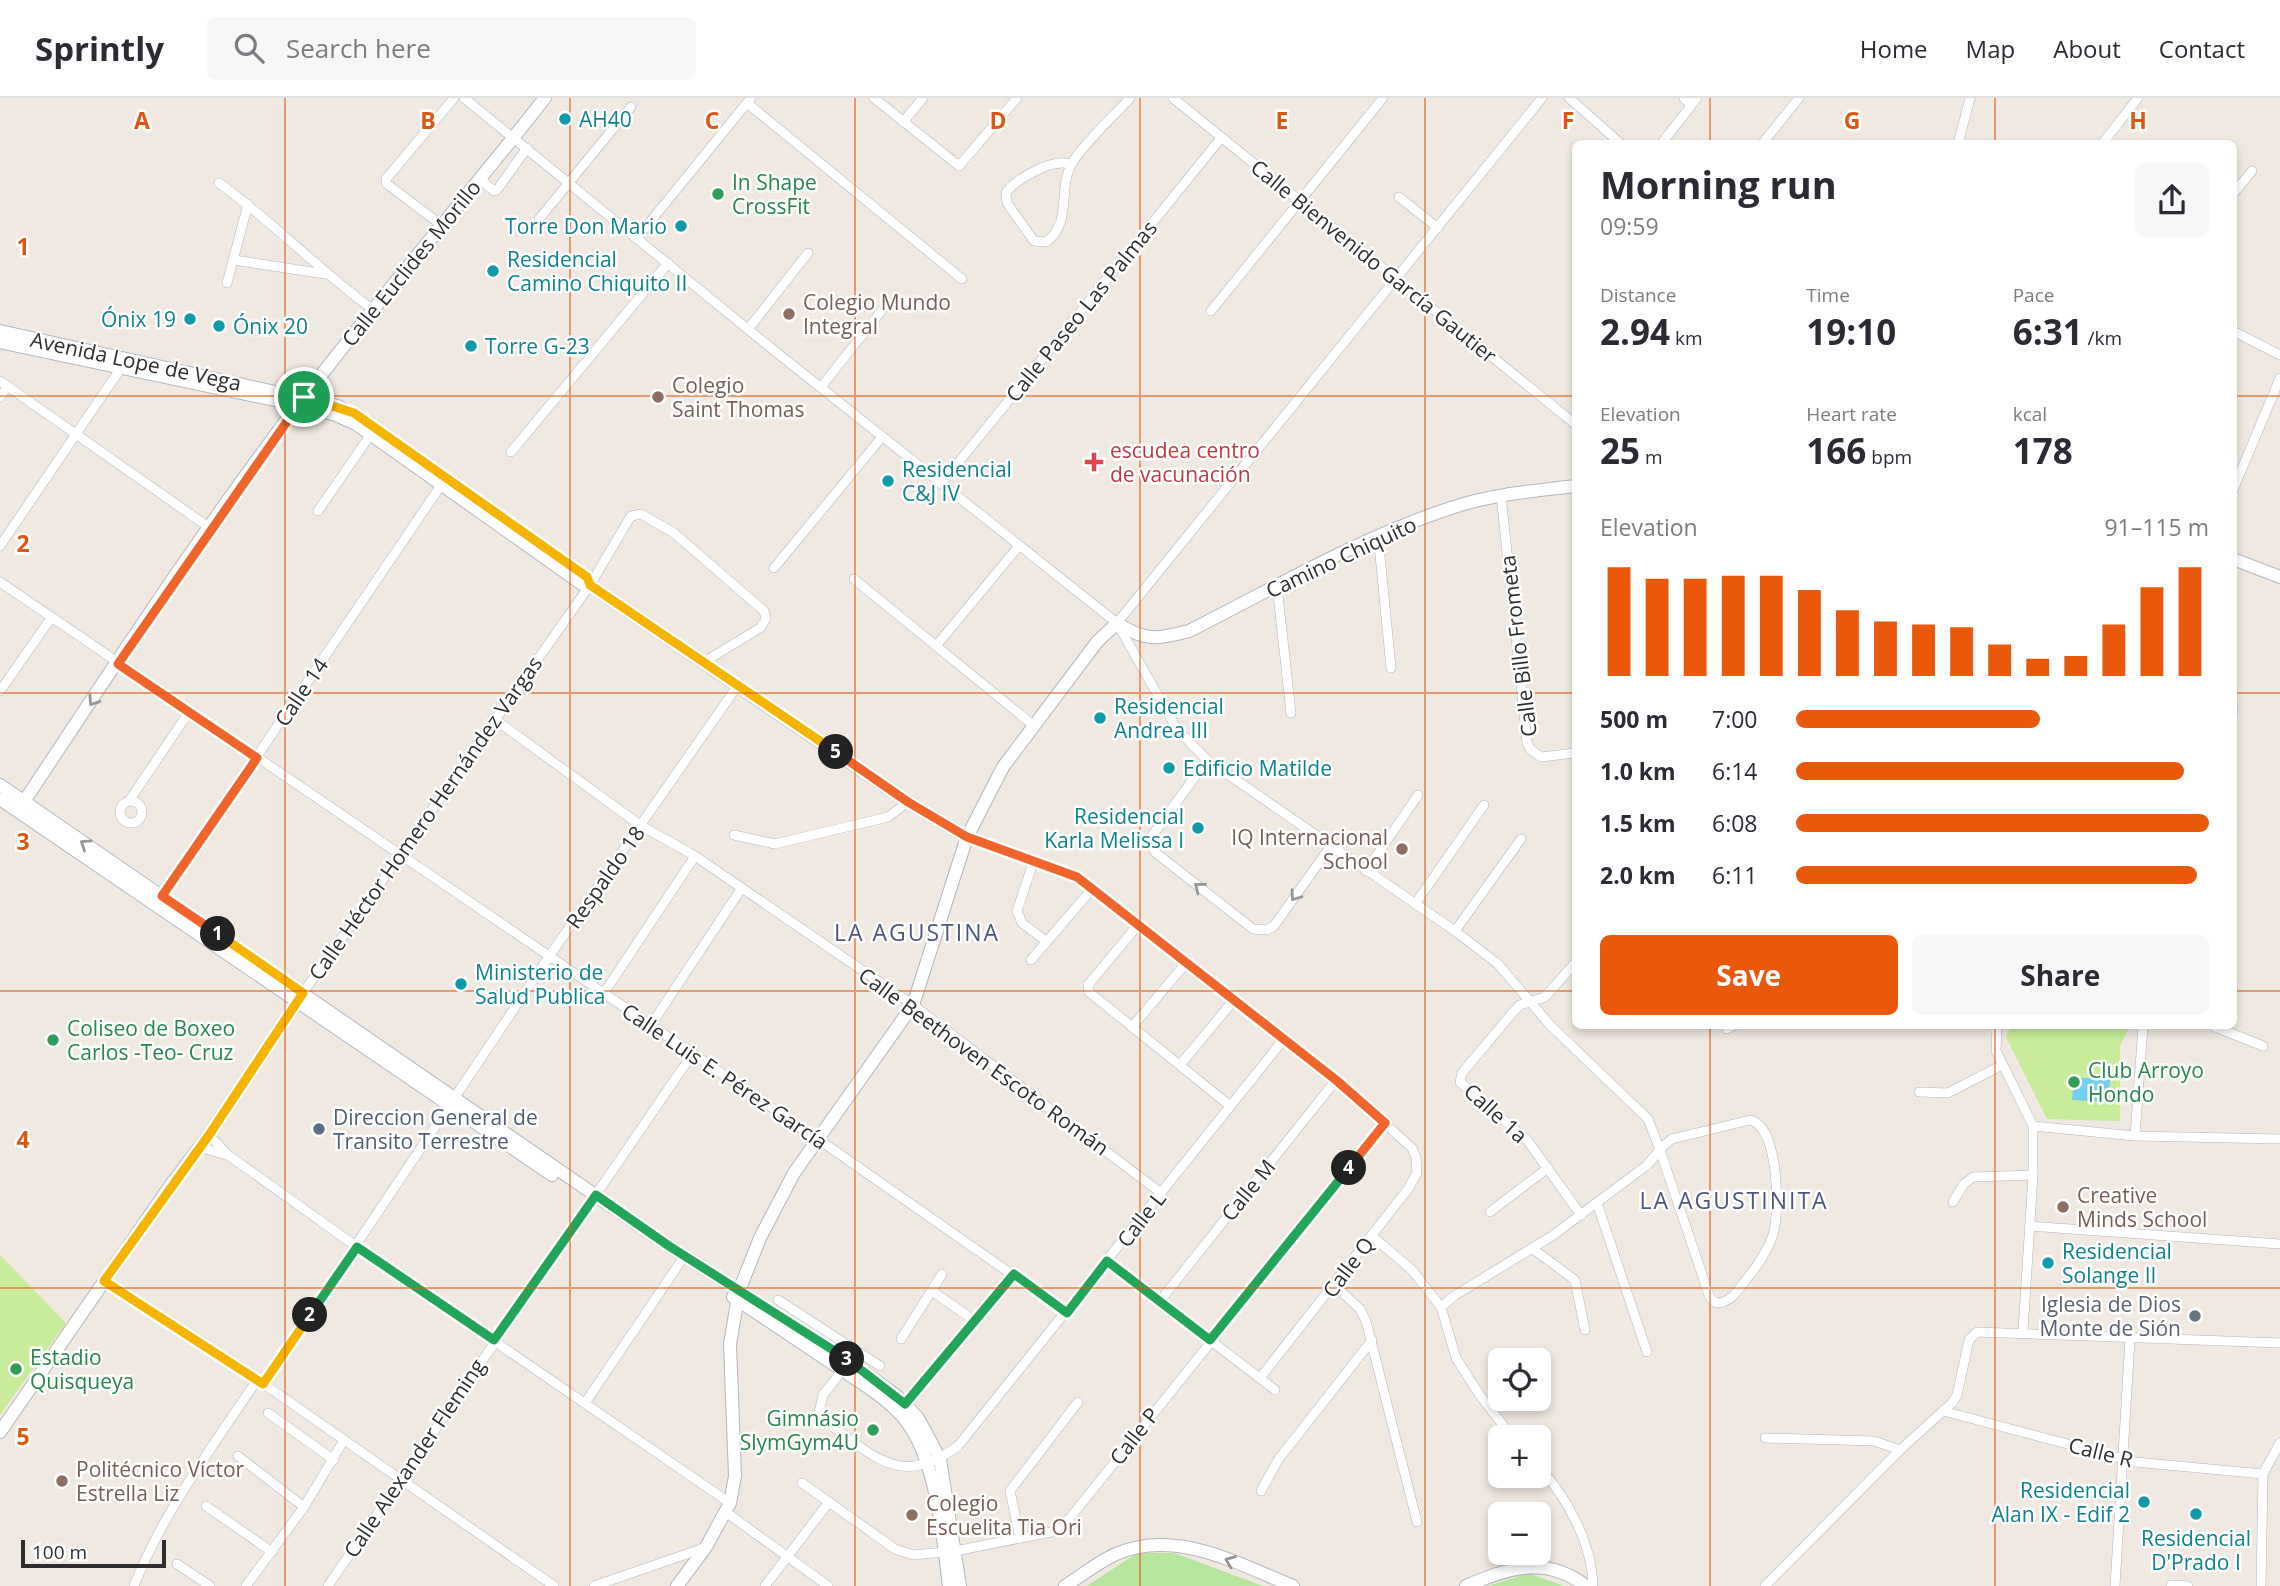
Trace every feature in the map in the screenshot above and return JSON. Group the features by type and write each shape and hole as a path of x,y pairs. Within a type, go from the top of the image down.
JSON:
{"street":[{"path":"440,224 387,184 386,179 454,98"},
{"path":"464,98 1018,547 1117,623 1177,729 1208,760 1455,931 1498,964 1528,1002 1592,1068 1635,1104 1648,1119 1660,1150 1710,1298 1720,1303 1734,1295 1764,1254 1773,1234 1777,1186 1766,1133 1756,1121 1742,1121 1672,1139 1660,1150 1646,1166 1581,1215 1441,1307"},
{"name":"Calle Euclides Morillo","path":"21,807 210,528 301,401 440,224 545,98"},
{"path":"874,98 959,166 1017,98"},
{"path":"903,122 923,98"},
{"path":"1071,165 1066,162 1055,163 1013,184 1006,193 1007,204 1034,241 1046,242 1059,229 1071,165 1130,98"},
{"name":"Calle Bienvenido García Gautier","path":"1173,98 1572,422"},
{"path":"1211,311 1383,98"},
{"path":"677,1586 706,1547 729,1508 735,1476 729,1361 738,1296 766,1227 794,1173 913,1005 967,837 1003,767 1097,642 1117,623 1542,98"},
{"path":"1569,98 1616,140"},
{"path":"1664,140 1694,102 1684,98"},
{"path":"1765,140 1800,98"},
{"path":"1959,140 1970,98"},
{"path":"2105,140 2138,98"},
{"path":"637,238 749,101 962,279"},
{"path":"539,219 631,107"},
{"name":"Calle Paseo Las Palmas","path":"941,484 1221,138"},
{"path":"479,178 494,191 497,190 527,148"},
{"path":"2237,189 2252,171"},
{"path":"219,183 247,204 326,274 372,309"},
{"path":"1399,197 1438,228"},
{"path":"227,283 247,204"},
{"path":"749,328 808,253"},
{"path":"234,260 326,274"},
{"path":"511,452 668,263"},
{"path":"821,387 882,310"},
{"name":"Avenida Lope de Vega","path":"0,331 124,363 354,413 582,584 590,585 908,802 967,837 1077,877 1336,1080 1412,1149"},
{"path":"2237,333 2280,355"},
{"name":"Avenida Lope de Vega","path":"0,342 124,363"},
{"path":"0,546 124,363"},
{"path":"2237,480 2280,379"},
{"path":"0,397 3,384 210,528"},
{"name":"Avenida Lope de Vega","path":"301,401 336,415 371,434 444,481"},
{"path":"318,511 371,434"},
{"path":"774,568 882,437"},
{"name":"Calle 14","path":"159,901 444,481"},
{"name":"Camino Chiquito","path":"1117,623 1136,635 1156,639 1189,631 1378,535 1455,506 1501,495 1572,486"},
{"name":"Calle Billo Frometa","path":"1501,495 1527,742 1530,749 1542,757 1572,753"},
{"name":"Calle Héctor Homero Hernández Vargas","path":"0,1432 209,1135 398,854 590,585 631,516 641,514 674,534 764,611 766,619 760,628 704,662"},
{"path":"1378,535 1391,668"},
{"path":"936,646 1018,547"},
{"path":"2237,561 2280,577"},
{"path":"854,579 1033,725"},
{"name":"Calle Luis E. Pérez García","path":"0,582 548,958 693,1053 1067,1313"},
{"path":"1277,586 1291,713"},
{"path":"0,691 51,618"},
{"name":"Respaldo 18","path":"134,1586 145,1556 177,1502 357,1247 548,958 738,685"},
{"path":"129,801 189,712"},
{"name":"Calle Beethoven Escoto Román","path":"493,718 640,825 695,856 913,1005 1161,1193"},
{"path":"1208,760 1149,840 1156,853 1253,929 1266,930 1274,926 1330,847"},
{"path":"0,785 21,807 738,1296"},
{"path":"1366,871 1418,795"},
{"path":"0,799 21,807"},
{"path":"734,835 775,844 888,817 908,802"},
{"path":"1415,904 1484,805"},
{"path":"1455,931 1521,839"},
{"path":"604,993 695,856"},
{"path":"1033,863 1017,911 1022,923 1046,941"},
{"path":"651,1025 741,889"},
{"path":"1031,960 1092,889"},
{"path":"1138,925 1088,988 1229,1105"},
{"path":"1132,1027 1186,962"},
{"name":"Calle 1a","path":"1572,966 1545,997 1528,1002 1514,1011 1462,1073 1460,1082 1517,1131 1548,1168 1581,1215"},
{"path":"1180,1065 1234,1000"},
{"path":"1997,1029 1996,1051 2033,1125 2033,1175 2024,1331"},
{"path":"2135,1136 2143,1029"},
{"path":"2220,1029 2263,1046"},
{"name":"Calle L","path":"940,1459 958,1446 1067,1313 1229,1105 1284,1039"},
{"name":"Calle Alexander Fleming","path":"328,1586 693,1053"},
{"path":"1919,1092 1948,1093 2002,1065"},
{"name":"Calle M","path":"1160,1301 1336,1080"},
{"name":"Calle P","path":"802,1483 895,1549 913,1555 950,1552 1051,1532 1070,1517 1385,1123"},
{"path":"2033,1125 2135,1136 2280,1139"},
{"path":"209,1135 228,1156 585,1403 729,1508 828,1586"},
{"path":"200,1147 228,1156"},
{"name":"Calle Q","path":"1260,1378 1335,1286 1417,1173 1416,1157 1412,1149"},
{"path":"1490,1212 1548,1168"},
{"path":"1953,1202 1963,1185 1973,1177 2033,1175"},
{"path":"594,1198 681,1261 846,1365 918,1418 940,1459 950,1552 949,1586"},
{"path":"1597,1203 1647,1352"},
{"path":"2030,1226 2280,1244"},
{"path":"1371,1236 1412,1270 1441,1307 1457,1358 1479,1394 1503,1425"},
{"path":"1533,1249 1575,1280 1585,1329"},
{"path":"585,1403 681,1261"},
{"path":"1107,1261 1275,1390"},
{"path":"901,1339 943,1274"},
{"path":"902,1408 1014,1274"},
{"path":"104,1281 260,1382 554,1586"},
{"path":"1335,1286 1360,1309 1372,1340 1417,1522"},
{"path":"932,1290 975,1321"},
{"path":"778,1300 866,1364 902,1408 926,1462 960,1586"},
{"path":"1765,1586 1957,1395 1969,1340 1977,1332 2024,1331 2130,1339 2280,1343"},
{"path":"2115,1586 2130,1339"},
{"path":"1261,1491 1278,1460 1372,1340"},
{"path":"846,1365 880,1366"},
{"path":"846,1365 818,1406 822,1417 877,1461 892,1466 940,1459"},
{"path":"1020,1538 1010,1491 1078,1402"},
{"name":"Calle R","path":"1943,1411 2123,1459 2263,1474"},
{"path":"268,1413 334,1460"},
{"path":"1765,1438 1874,1441 1900,1450"},
{"path":"246,1586 304,1507 344,1440"},
{"path":"2261,1586 2263,1474 2280,1443"},
{"path":"238,1456 304,1507"},
{"path":"1551,1483 1560,1494 1590,1555 1594,1586"},
{"path":"765,1586 829,1502"},
{"path":"206,1506 272,1552"},
{"path":"1065,1586 1116,1555 1157,1543 1211,1554 1293,1586"},
{"path":"594,1586 706,1547"},
{"path":"177,1564 210,1586"},
{"path":"1466,1586 1506,1569 1534,1567 1557,1570 1586,1586"},
{"path":"2171,1585 2188,1586"}],"green space":[{"name":"Club Arroyo Hondo","path":"2010,1029 2128,1029 2120,1046 2120,1121 2047,1119 2006,1037"},
{"name":"Estadio Quisqueya","path":"0,1255 66,1323 0,1415"},
{"path":"1137,1553 1174,1553 1263,1586 1087,1586"},
{"path":"1528,1573 1564,1586 1488,1586"}],"water":[{"path":"2074,1077 2110,1080 2109,1102 2072,1100"}],"place":[{"name":"AH40","path":"565,119"},
{"name":"In Shape CrossFit","path":"718,194"},
{"name":"Torre Don Mario","path":"681,226"},
{"name":"Residencial Camino Chiquito II","path":"493,271"},
{"name":"Colegio Mundo Integral","path":"789,314"},
{"name":"Ónix 19","path":"190,319"},
{"name":"Ónix 20","path":"219,326"},
{"name":"Torre G-23","path":"471,346"},
{"name":"Colegio Saint Thomas","path":"658,397"},
{"name":"escudea centro de vacunación","path":"1094,462"},
{"name":"Residencial C&J IV","path":"888,481"},
{"name":"Residencial Andrea III","path":"1100,718"},
{"name":"Edificio Matilde","path":"1169,768"},
{"name":"Residencial Karla Melissa I","path":"1198,828"},
{"name":"IQ Internacional School","path":"1402,849"},
{"name":"Ministerio de Salud Publica","path":"461,984"},
{"name":"Coliseo de Boxeo Carlos -Teo- Cruz","path":"53,1040"},
{"name":"Club Arroyo Hondo","path":"2074,1082"},
{"name":"Direccion General de Transito Terrestre","path":"319,1129"},
{"name":"Creative Minds School","path":"2063,1207"},
{"name":"Residencial Solange II","path":"2048,1263"},
{"name":"Iglesia de Dios Monte de Sión","path":"2195,1316"},
{"name":"Estadio Quisqueya","path":"16,1369"},
{"name":"Gimnásio SlymGym4U","path":"873,1430"},
{"name":"Politécnico Víctor Estrella Liz","path":"62,1481"},
{"name":"Residencial Alan IX - Edif 2","path":"2144,1502"},
{"name":"Residencial D'Prado I","path":"2196,1514"},
{"name":"Colegio Escuelita Tia Ori","path":"912,1515"}],"district":[{"name":"LA AGUSTINA","path":"917,932"},
{"name":"LA AGUSTINITA","path":"1734,1200"}],"route":[{"path":"304,397 354,413 587,577 590,585 932,817 967,837 1077,877 1336,1080 1385,1123 1210,1340 1107,1261 1067,1313 1014,1274 905,1404 849,1361 669,1246 596,1195 494,1340 357,1247 263,1384 104,1281 209,1135 303,993 162,896 257,758 118,664 210,528 304,397"}]}
